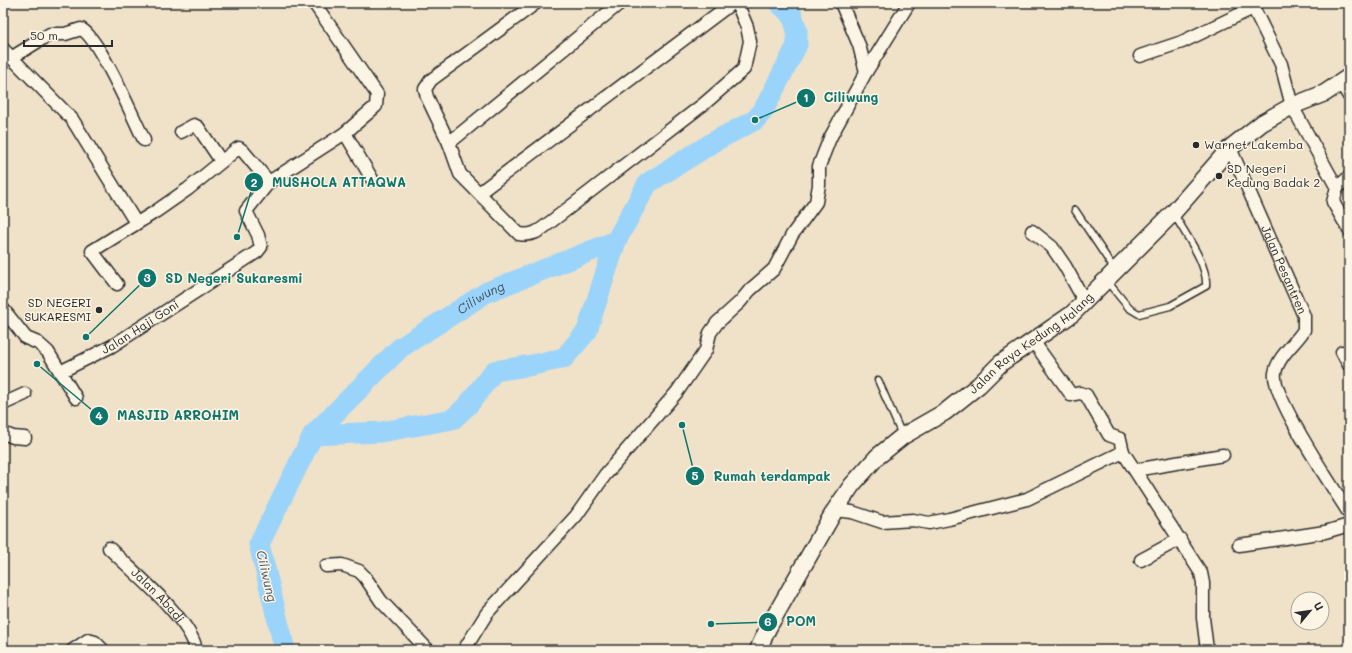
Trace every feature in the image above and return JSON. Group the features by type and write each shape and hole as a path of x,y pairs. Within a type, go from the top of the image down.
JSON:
{"main road":[{"name":"Jalan Raya Kedung Halang","path":"758,650 768,628 835,510 852,485 877,457 903,436 945,412 1001,363 1060,324 1085,302 1173,213 1230,148 1262,123 1292,106 1346,85"}],"street":[{"name":"Jalan Haji Goni","path":"60,372 112,346 257,252 261,247 258,234 246,211 269,182 345,133 376,106 377,94 314,3"},
{"path":"536,3 431,80 425,89 427,97 449,143 460,174 519,234 529,236 536,233 705,103 744,69 750,40 747,27 737,3"},
{"path":"449,143 620,3"},
{"path":"479,194 732,3"},
{"path":"464,650 487,613 576,516 608,471 677,392 706,350 710,333 717,323 740,302 750,290 774,269 792,235 816,202 819,185 818,171 820,158 866,72 908,3"},
{"path":"842,4 859,45 866,72"},
{"path":"1140,56 1182,42 1252,5 1281,64 1292,106 1337,188"},
{"path":"136,223 72,119 5,53 50,34 65,34 82,29 86,30 101,53 144,140"},
{"path":"180,132 194,126 198,127 221,161"},
{"path":"345,133 372,179"},
{"path":"117,284 92,251 188,189 239,148 269,182"},
{"name":"Jalan Pesantren","path":"1230,148 1304,316 1304,330 1278,363 1275,374 1277,388 1306,444 1349,513"},
{"path":"1349,177 1337,188 1333,202 1349,230"},
{"path":"1032,231 1052,247 1065,266 1085,302"},
{"path":"3,309 26,338 38,343 48,352 76,398"},
{"path":"1033,341 1071,395 1080,393 1086,395 1109,435 1120,439 1124,452 1180,539 1202,578 1203,618 1207,650"},
{"path":"1342,352 1349,365"},
{"path":"3,404 25,394"},
{"path":"3,433 13,437 25,438"},
{"path":"835,510 852,512 882,522 913,520 929,523 949,519 1026,499 1124,452"},
{"path":"1135,470 1223,455"},
{"path":"1239,545 1325,532 1349,524"},
{"path":"1141,560 1180,539"},
{"name":"Jalan Abadi","path":"109,548 180,620 191,635 196,650"},
{"path":"326,566 342,565 359,571 381,600 428,650"},
{"path":"73,650 88,640 95,642 103,650"}],"lane":[{"path":"1075,210 1129,308 1139,314 1170,306 1206,286 1200,259 1173,213"},
{"path":"878,380 903,436"}],"waterway":[{"name":"Ciliwung","path":"285,650 259,544 313,435 400,348 487,292 616,241 648,183 717,140 755,120 763,111 797,45 797,30 792,15 779,3"},
{"path":"313,435 381,432 453,419 468,405 494,371 533,365 564,358 587,331 616,241"}],"place":[{"name":"Ciliwung","path":"755,120"},
{"name":"Warnet Lakemba","path":"1196,145"},
{"name":"SD Negeri Kedung Badak 2","path":"1219,176"},
{"name":"MUSHOLA ATTAQWA","path":"237,237"},
{"name":"SD NEGERI SUKARESMI","path":"99,310"},
{"name":"SD Negeri Sukaresmi","path":"86,337"},
{"name":"MASJID ARROHIM","path":"37,364"},
{"name":"Rumah terdampak","path":"682,425"},
{"name":"POM","path":"711,624"}]}
